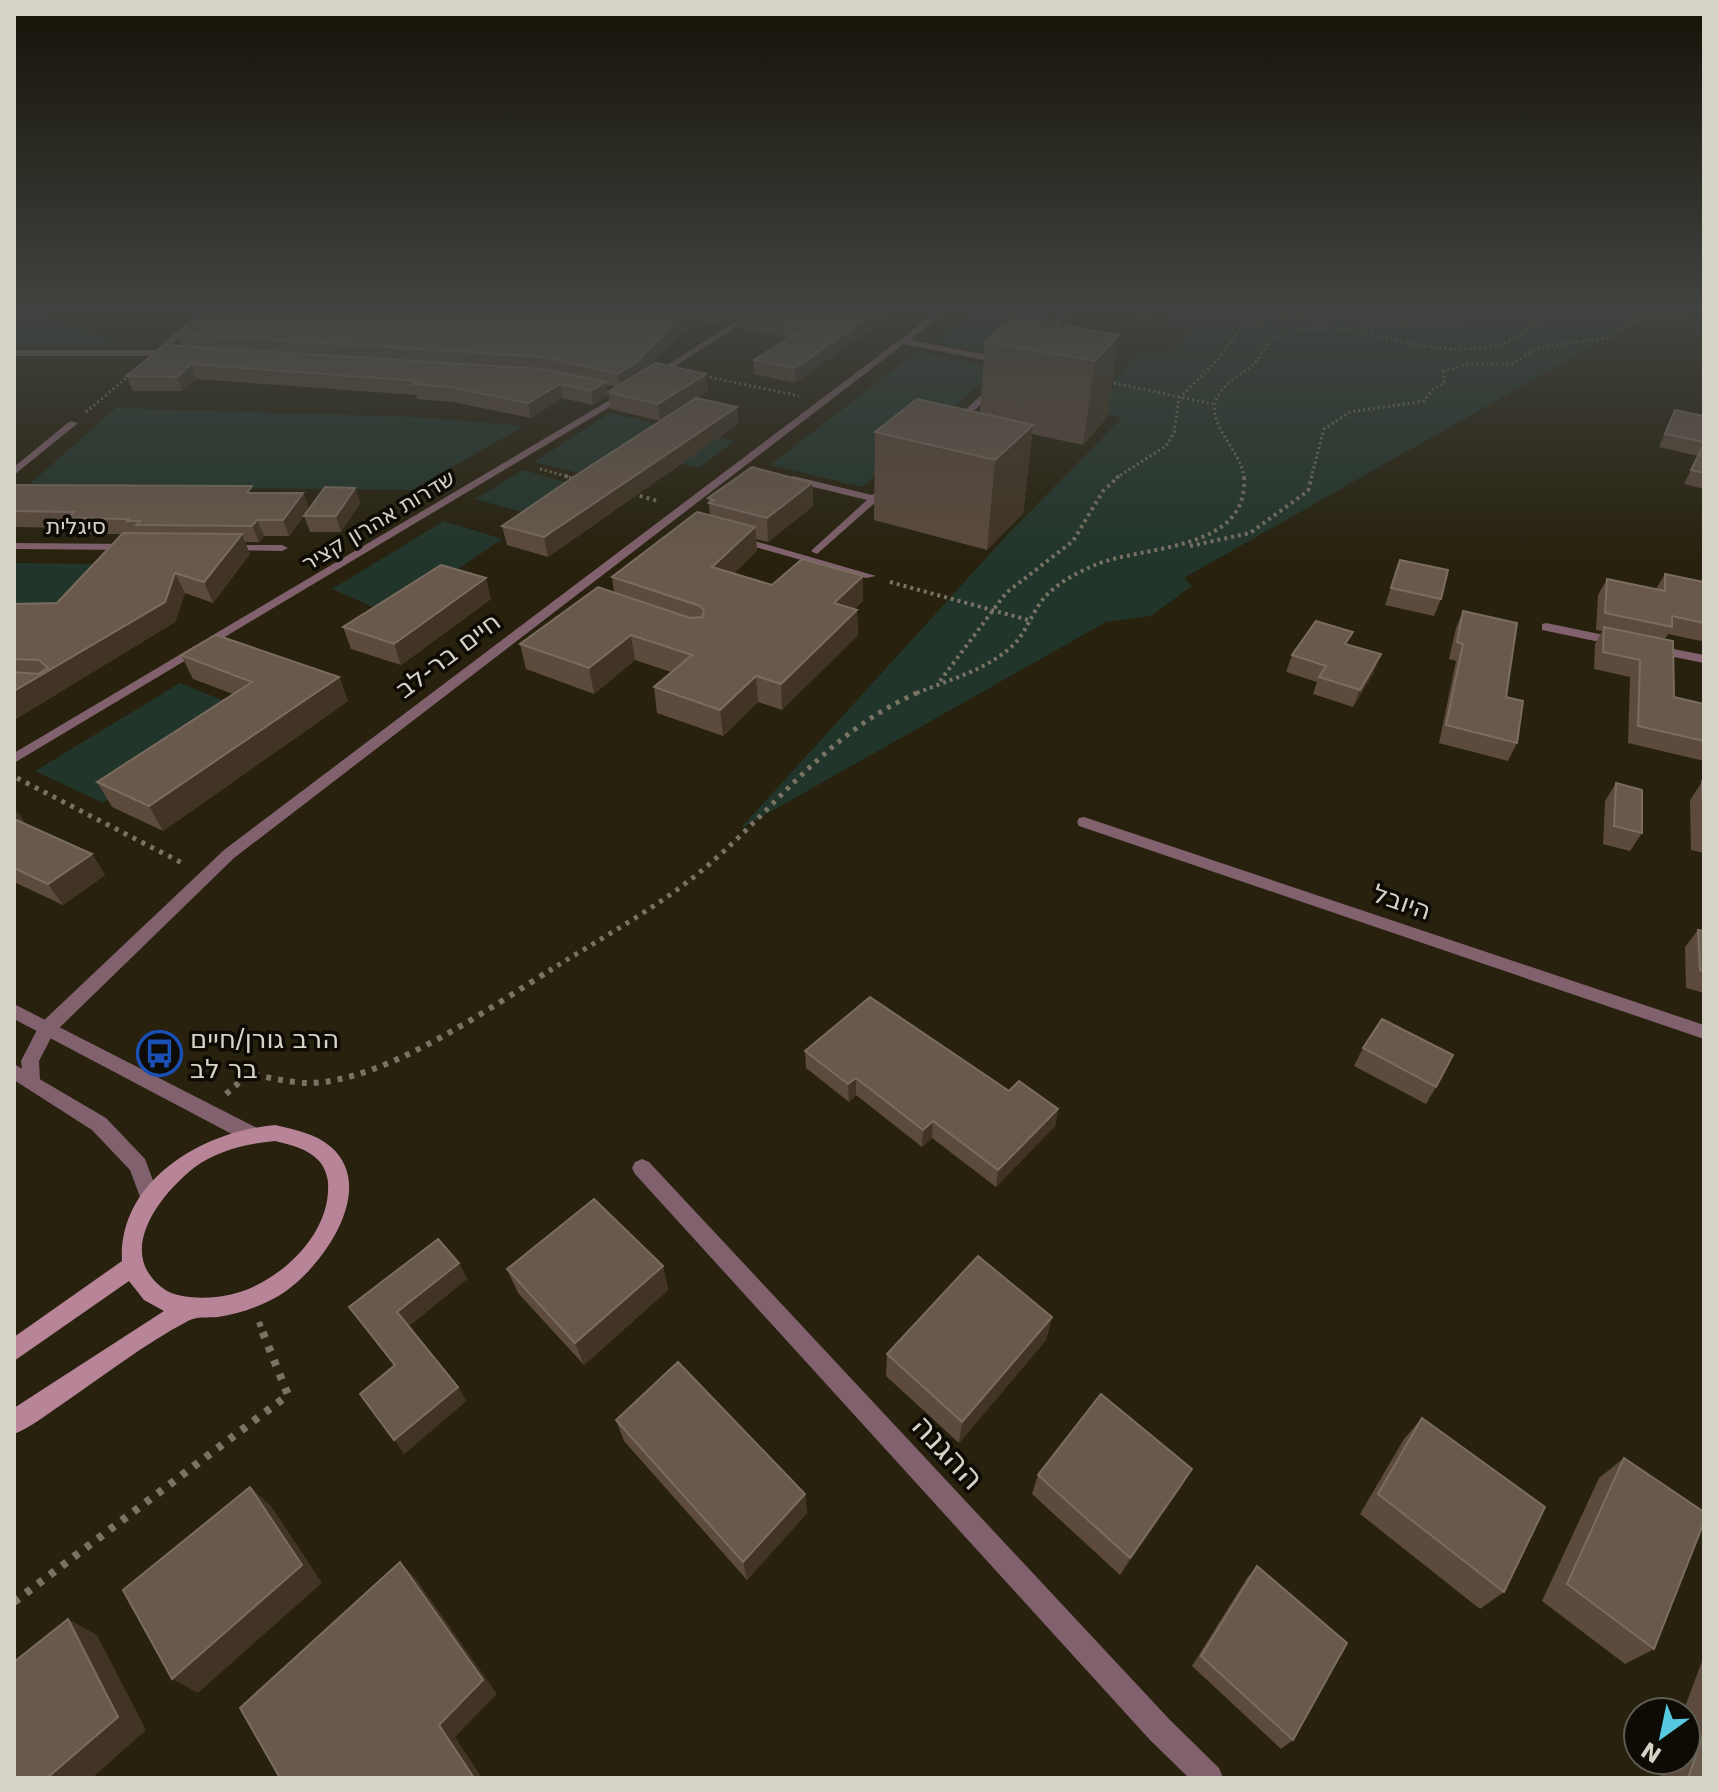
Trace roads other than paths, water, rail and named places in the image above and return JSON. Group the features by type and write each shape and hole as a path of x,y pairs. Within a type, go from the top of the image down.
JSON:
{"main road":[{"path":"285,1134 313,1142 331,1157 340,1178 339,1204 329,1231 310,1258 283,1281 250,1299 218,1308 188,1308 162,1301 143,1286 133,1266 135,1233 150,1199 186,1163 207,1150 252,1135 285,1134"},
{"path":"14,1350 133,1266"},
{"path":"14,1422 188,1308"}],"street":[{"name":"שדרות אהרון קציר","path":"14,759 628,394"},
{"name":"חיים בר-לב","path":"22,1076 46,1029 205,874 837,394"},
{"path":"942,437 989,394"},
{"path":"15,471 73,423"},
{"path":"741,467 756,470"},
{"path":"817,551 902,474"},
{"path":"785,478 874,499"},
{"path":"669,521 684,525"},
{"path":"727,536 870,576"},
{"name":"סיגלית","path":"14,546 140,547"},
{"path":"219,548 282,548"},
{"path":"572,594 586,599"},
{"path":"1546,627 1629,644"},
{"path":"1644,647 1704,659"},
{"name":"היובל","path":"1084,822 1704,1032"},
{"path":"14,1011 252,1135"},
{"path":"22,1076 99,1124 138,1165 150,1199"},
{"name":"ההגנה","path":"642,1168 1149,1718 1209,1778"}],"place":[{"name":"הרב גורן/חיים בר לב","path":"159,1054"}]}
